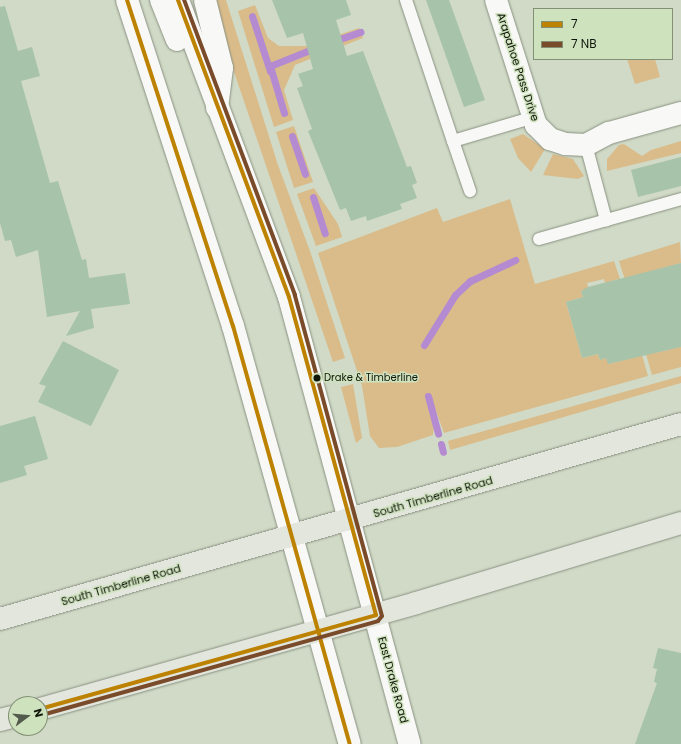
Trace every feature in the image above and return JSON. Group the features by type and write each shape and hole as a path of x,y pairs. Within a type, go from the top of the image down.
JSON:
{"main road":[{"path":"128,0 213,261 293,537 350,744"},
{"path":"161,0 180,47 217,109"},
{"name":"East Drake Road","path":"178,0 217,109 289,297 410,744"},
{"path":"205,0 222,68 217,109"},
{"name":"Arapahoe Pass Drive","path":"496,0 534,117 540,131 550,139 565,144 586,145"},
{"path":"586,145 609,133 681,113"},
{"name":"South Timberline Road","path":"0,620 349,521 681,424"},
{"path":"48,707 376,615 681,523"}],"lane":[{"path":"406,0 470,191"},
{"path":"453,141 534,117"},
{"path":"586,145 606,220"},
{"path":"539,239 681,199"}],"shaded area":[{"path":"214,0 226,0 278,165 310,251 345,358 333,362 234,72"},
{"path":"255,5 268,38 279,46 306,46 359,28 363,38 295,65 284,90 293,120 274,127 238,11"},
{"path":"627,60 655,60 660,77 635,84"},
{"path":"294,126 313,182 294,188 276,132"},
{"path":"523,134 545,149 531,172 518,158 510,139"},
{"path":"681,141 681,153 607,171 607,159 619,145 624,144 642,156 651,150"},
{"path":"553,154 573,159 584,176 578,179 543,175"},
{"path":"314,188 338,224 342,237 316,246 297,194"},
{"path":"510,199 535,284 614,261 621,282 618,279 605,283 604,279 587,283 589,289 581,291 583,297 566,302 582,358 598,354 600,360 606,358 609,364 642,355 648,376 444,433 430,395 425,397 434,426 433,435 397,447 379,448 370,436 362,386 318,253 437,208 443,222"},
{"path":"680,242 681,263 625,280 619,261"},
{"path":"681,342 681,367 652,375 646,354 669,350 669,346"},
{"path":"681,376 681,383 450,450 448,441"},
{"path":"353,384 362,438 356,443 341,387"}],"building":[{"path":"272,0 346,0 351,15 336,20 347,56 363,51 407,167 411,166 417,183 412,185 417,198 400,204 402,209 367,221 366,216 351,221 346,208 340,210 308,131 312,129 297,88 303,86 298,74 313,69 303,33 287,38"},
{"path":"426,0 449,0 485,100 464,107"},
{"path":"5,6 18,51 32,47 40,76 21,81 50,183 58,181 82,260 86,259 89,278 125,273 130,304 91,309 94,328 66,336 80,311 47,317 38,250 16,257 11,240 5,241 0,223 0,7"},
{"path":"681,157 681,186 638,197 631,170"},
{"path":"681,263 681,347 608,364 606,358 600,360 598,354 582,358 566,302 583,297 581,291 588,287"},
{"path":"63,341 119,370 91,426 38,402 46,386 39,384"},
{"path":"35,416 48,459 24,466 27,475 0,483 0,426"},
{"path":"658,648 681,653 681,744 635,744 657,683 654,682 657,669 653,668"}],"waterway":[{"path":"252,16 270,71"},
{"path":"334,41 360,32"},
{"path":"284,113 270,66 317,47"},
{"path":"292,136 305,174"},
{"path":"313,197 325,233"},
{"path":"424,345 455,295 470,281 515,260"},
{"path":"428,396 438,434"},
{"path":"441,444 443,452"}],"transit line":[{"name":"7","path":"127,0 233,326 350,744"},
{"name":"7","path":"48,707 376,615 289,297 178,0"},
{"path":"48,713 378,621 382,616 295,295 184,0"}],"place":[{"name":"Drake & Timberline","path":"317,378"}]}
